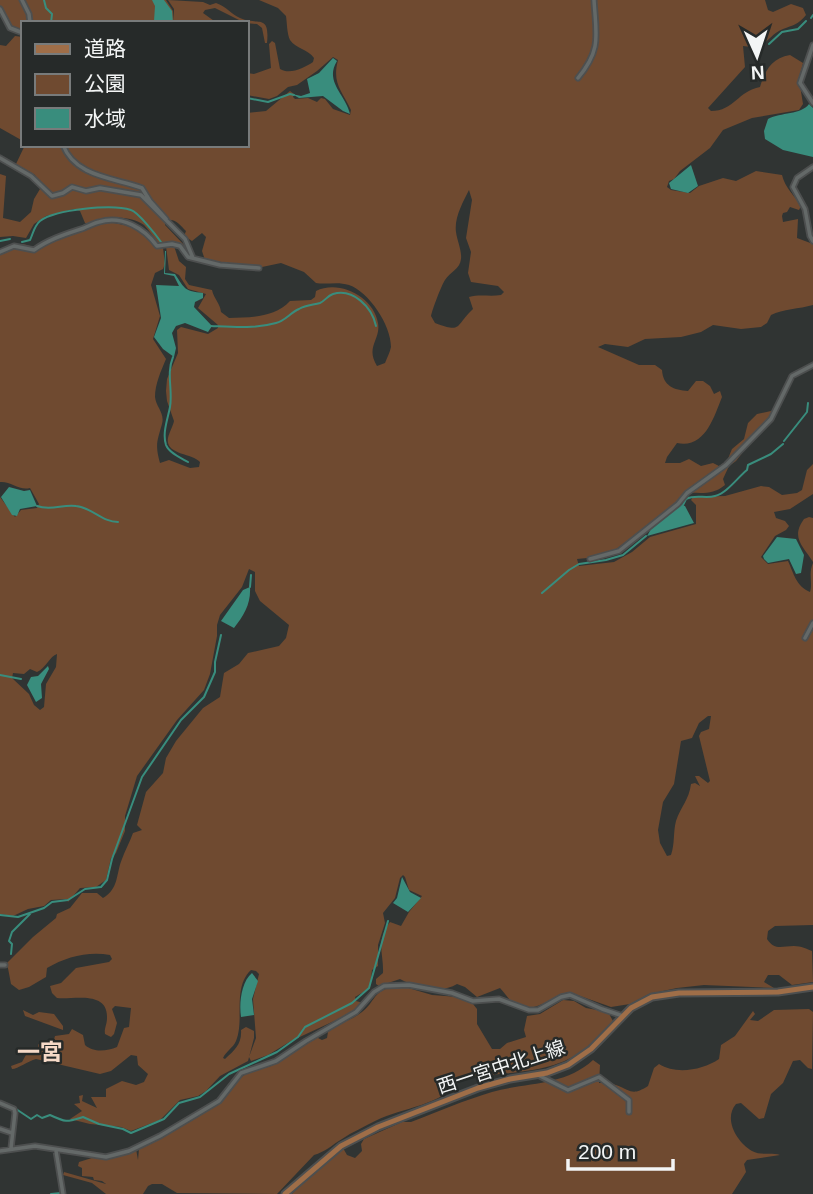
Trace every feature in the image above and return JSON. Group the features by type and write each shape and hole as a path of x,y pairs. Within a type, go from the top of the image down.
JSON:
{"main road":[{"name":"西一宮中北上線","path":"285,1194 341,1146 378,1127 478,1088 557,1070 580,1058 641,1002 664,995 778,992 813,987"}],"street":[{"path":"22,0 30,21"},
{"path":"578,78 589,66 597,45 594,0"},
{"path":"0,9 10,28 21,32"},
{"path":"813,45 800,83 813,103"},
{"path":"64,147 67,157 84,168 102,177 142,188 167,224"},
{"path":"0,158 31,176 52,197 72,187 86,191 100,188 141,194 167,224 185,239 194,258"},
{"path":"813,167 795,180 793,187 805,209 813,241"},
{"path":"0,251 13,246 34,250 68,232 111,220 143,230 156,246 180,246 188,257 220,265 260,268"},
{"path":"590,559 619,551 678,504 687,493 726,465 771,419 792,376 813,365"},
{"path":"805,638 813,623"},
{"path":"0,1151 35,1146 106,1157 129,1151 219,1101 241,1073 276,1061 356,1012 374,992 384,986 409,985 452,993 473,1001 499,999 529,1010 538,1010 570,995 623,1016"},
{"path":"538,1074 568,1090 599,1077 629,1100 629,1112"},
{"path":"0,1103 14,1109 15,1113 11,1148"},
{"path":"6,1112 8,1106"},
{"path":"0,1129 12,1133"},
{"path":"56,1150 63,1194"}],"green space":[{"path":"0,0 166,0 173,11 174,21 21,21 21,31 11,28 0,8"},
{"path":"168,0 203,2 210,5 216,3 240,18 261,22 267,28 267,43 262,28 257,24 241,21 215,8 203,13 214,21 174,21 174,9"},
{"path":"259,0 765,0 768,10 773,12 791,4 803,8 806,15 798,23 777,32 762,44 743,46 745,67 708,108 711,111 725,108 746,92 760,87 770,66 778,59 790,55 803,63 799,79 803,104 799,110 752,118 723,130 710,148 680,171 669,181 667,187 690,193 699,186 723,178 736,181 756,171 782,175 787,188 801,206 799,210 790,207 783,213 783,222 798,219 797,238 813,244 813,305 771,315 761,327 741,329 713,325 701,332 681,337 645,339 628,347 605,344 598,347 639,365 655,365 662,370 667,383 678,390 688,391 696,381 703,381 710,386 714,394 720,391 722,397 707,430 695,441 677,443 665,463 680,463 689,459 701,466 713,463 719,466 727,461 732,449 744,439 748,423 757,414 771,411 772,414 736,461 729,466 723,479 725,485 711,492 685,493 675,504 615,550 597,557 577,559 579,566 614,562 650,537 696,524 696,505 691,500 693,497 725,496 761,486 769,487 782,495 797,493 802,490 807,470 813,464 813,494 790,509 774,512 776,518 785,521 789,526 775,536 761,557 768,564 788,561 798,583 810,592 813,563 813,925 775,926 768,931 767,939 776,946 797,946 812,951 813,982 792,985 779,975 768,975 764,982 774,988 704,985 677,988 649,994 630,1004 611,1007 569,992 526,1008 511,1001 500,988 477,997 457,984 444,989 428,988 400,979 379,986 376,979 383,973 381,941 385,929 390,922 401,926 422,896 409,890 403,875 395,898 383,913 385,923 378,945 378,966 372,970 370,988 355,997 356,1001 363,1003 358,1010 291,1041 268,1055 251,1061 249,1057 248,1061 220,1076 198,1096 180,1100 160,1120 131,1131 70,1119 82,1111 74,1104 80,1103 79,1096 83,1095 82,1101 97,1108 91,1097 106,1097 106,1089 122,1081 136,1085 144,1082 148,1074 138,1065 137,1056 131,1055 111,1071 100,1074 36,1059 12,1069 11,1066 22,1062 27,1053 39,1051 38,1044 50,1053 55,1036 69,1034 72,1029 83,1035 85,1045 92,1049 117,1047 124,1028 129,1027 131,1008 115,1006 112,1009 117,1023 111,1037 105,1034 107,1018 102,1003 88,998 57,998 50,986 61,983 76,968 109,962 112,959 110,955 85,954 62,961 47,968 46,977 19,990 11,984 7,963 56,918 57,914 70,908 82,893 97,893 103,898 112,890 133,833 142,830 137,825 146,792 163,773 166,758 176,741 203,708 220,697 224,673 239,664 248,653 279,646 286,638 289,625 260,601 255,591 255,572 249,569 242,587 220,615 210,674 204,690 177,720 137,776 125,816 125,831 116,853 111,858 106,880 96,887 80,888 68,902 67,899 51,900 44,906 13,916 0,914 0,497 15,517 21,510 37,508 39,504 30,488 0,482 0,254 23,244 30,246 33,251 68,234 109,222 134,227 146,233 155,247 163,248 165,264 163,269 155,273 151,285 160,316 153,339 166,359 155,392 163,420 157,443 160,463 169,460 190,468 199,467 200,462 196,459 175,451 168,444 174,421 167,401 167,379 178,353 177,330 181,327 208,334 218,328 218,325 198,308 206,294 188,289 179,275 169,270 166,246 174,246 179,261 186,267 185,279 189,285 212,290 221,312 229,318 269,314 290,301 311,300 316,291 335,287 363,298 375,314 378,329 373,354 377,366 385,363 391,347 390,338 377,310 357,289 345,284 316,283 304,272 281,263 262,267 205,260 202,251 206,237 202,233 192,241 184,236 186,231 182,226 172,220 165,221 165,225 185,246 173,241 158,243 144,225 131,219 109,218 85,223 80,211 74,209 46,216 34,224 26,238 0,237 0,174 6,176 3,218 20,222 31,212 40,189 35,175 16,164 24,147 248,147 248,113 266,111 290,91 295,99 308,98 317,102 321,98 325,99 333,109 350,115 351,110 337,80 338,60 333,57 297,85 288,87 277,96 269,99 248,95 248,73 254,74 271,68 269,44 272,41 275,43 280,69 284,71 301,68 313,62 314,58 290,40 286,16 278,8","holes":["469,190 472,200 466,238 471,252 468,273 471,282 498,286 504,292 501,295 469,297 473,309 457,326 450,328 435,323 431,316 444,282 460,262 456,221","57,654 56,667 46,684 44,707 40,710 34,705 29,694 12,678 13,673 24,674 30,669 37,672","711,716 709,729 701,732 699,736 710,781 708,783 695,776 700,786 691,784 676,821 671,855 667,856 660,843 658,830 663,802 674,784 681,741 692,738 699,723","251,970 259,974 253,999 256,1038 249,1057 254,1031 246,1027 241,1030 237,1046 223,1058 236,1041 240,995 245,977"]},
{"path":"15,36 21,37 21,140 0,128 0,45 6,46"},
{"path":"813,518 813,562 798,537 800,526 804,519"},
{"path":"392,987 458,997 473,1004 477,1009 477,1024 492,1049 500,1049 507,1043 526,1037 524,1030 527,1016 540,1014 563,1000 608,1012 613,1021 586,1048 558,1064 461,1079 453,1088 433,1100 386,1116 346,1136 314,1155 277,1194 177,1193 162,1184 152,1184 143,1194 106,1194 92,1183 63,1175 64,1172 106,1184 94,1180 93,1177 82,1176 79,1162 95,1157 113,1158 136,1149 138,1160 139,1149 219,1104 247,1073 271,1066 316,1037 322,1040 327,1038 328,1032 358,1015 377,994"},
{"path":"809,1009 813,1012 812,1069 800,1060 793,1061 783,1083 771,1094 764,1118 759,1119 741,1103 736,1104 732,1110 731,1123 746,1147 755,1152 780,1155 747,1160 744,1164 746,1172 732,1194 292,1194 311,1174 343,1148 347,1155 355,1158 362,1151 361,1144 364,1139 402,1122 411,1122 492,1092 558,1079 570,1075 593,1060 600,1065 599,1083 614,1084 632,1092 638,1091 648,1086 654,1068 659,1064 673,1069 689,1070 719,1059 721,1045 735,1036 753,1011 755,1014 750,1020 758,1021 774,1010"},
{"path":"23,1010 33,1015 39,1012 54,1014 63,1030 25,1016"}],"water":[{"path":"152,0 164,0 172,11 173,21 154,21 155,6"},
{"path":"333,58 337,61 334,82 350,114 323,96 299,98 292,94 301,96 310,93 307,79 319,73"},
{"path":"809,104 813,108 813,157 783,150 765,139 764,131 768,119 801,110"},
{"path":"691,165 698,186 688,193 671,189 669,183"},
{"path":"165,251 165,273 175,274 188,290 203,293 203,298 195,302 194,307 212,326 208,332 185,323 176,326 172,333 176,348 174,357 163,349 154,337 161,318 156,285 179,286 174,276 164,274"},
{"path":"9,487 30,490 37,506 20,509 17,516 12,515 1,497"},
{"path":"681,505 685,506 694,523 647,536 651,529"},
{"path":"777,537 796,539 804,555 801,573 796,574 789,559 768,563 764,559 763,556"},
{"path":"250,587 246,609 234,628 221,621 243,590"},
{"path":"48,666 41,684 42,698 36,702 27,685 31,677 38,676"},
{"path":"402,877 410,892 421,898 408,912 393,903 397,898"},
{"path":"252,973 258,981 252,999 254,1015 241,1017 242,993 245,982"}],"waterway":[{"path":"44,0 46,8 52,14 51,21"},
{"path":"769,44 782,32 798,29 806,21"},
{"path":"248,98 268,102 294,95"},
{"path":"22,242 30,240 40,221 58,213 111,208 134,212 161,242"},
{"path":"0,241 10,239"},
{"path":"211,326 252,327 276,323 302,308 340,293 354,296 366,306 376,326"},
{"path":"173,357 170,370 171,401 165,440 170,450 188,462"},
{"path":"784,441 807,412 808,403"},
{"path":"682,507 686,499 711,497 724,492 747,470 748,465 771,454 783,444"},
{"path":"37,506 76,506 118,522"},
{"path":"542,593 579,564 623,555 646,536"},
{"path":"250,587 251,575"},
{"path":"0,915 18,917 44,908 52,902 68,900 85,889 101,887 107,880 142,777 181,720 204,697 215,672 221,635"},
{"path":"0,675 21,679"},
{"path":"11,954 12,944 9,941 12,932 30,914"},
{"path":"16,1109 31,1119 37,1115 42,1118 50,1115 67,1121 83,1117 131,1133 164,1119 179,1103 200,1097 229,1074 277,1052 298,1037 305,1027 352,1003 369,988 388,921"},
{"path":"51,1194 61,1193"}],"district":[{"name":"一宮","path":"40,1052"}]}
